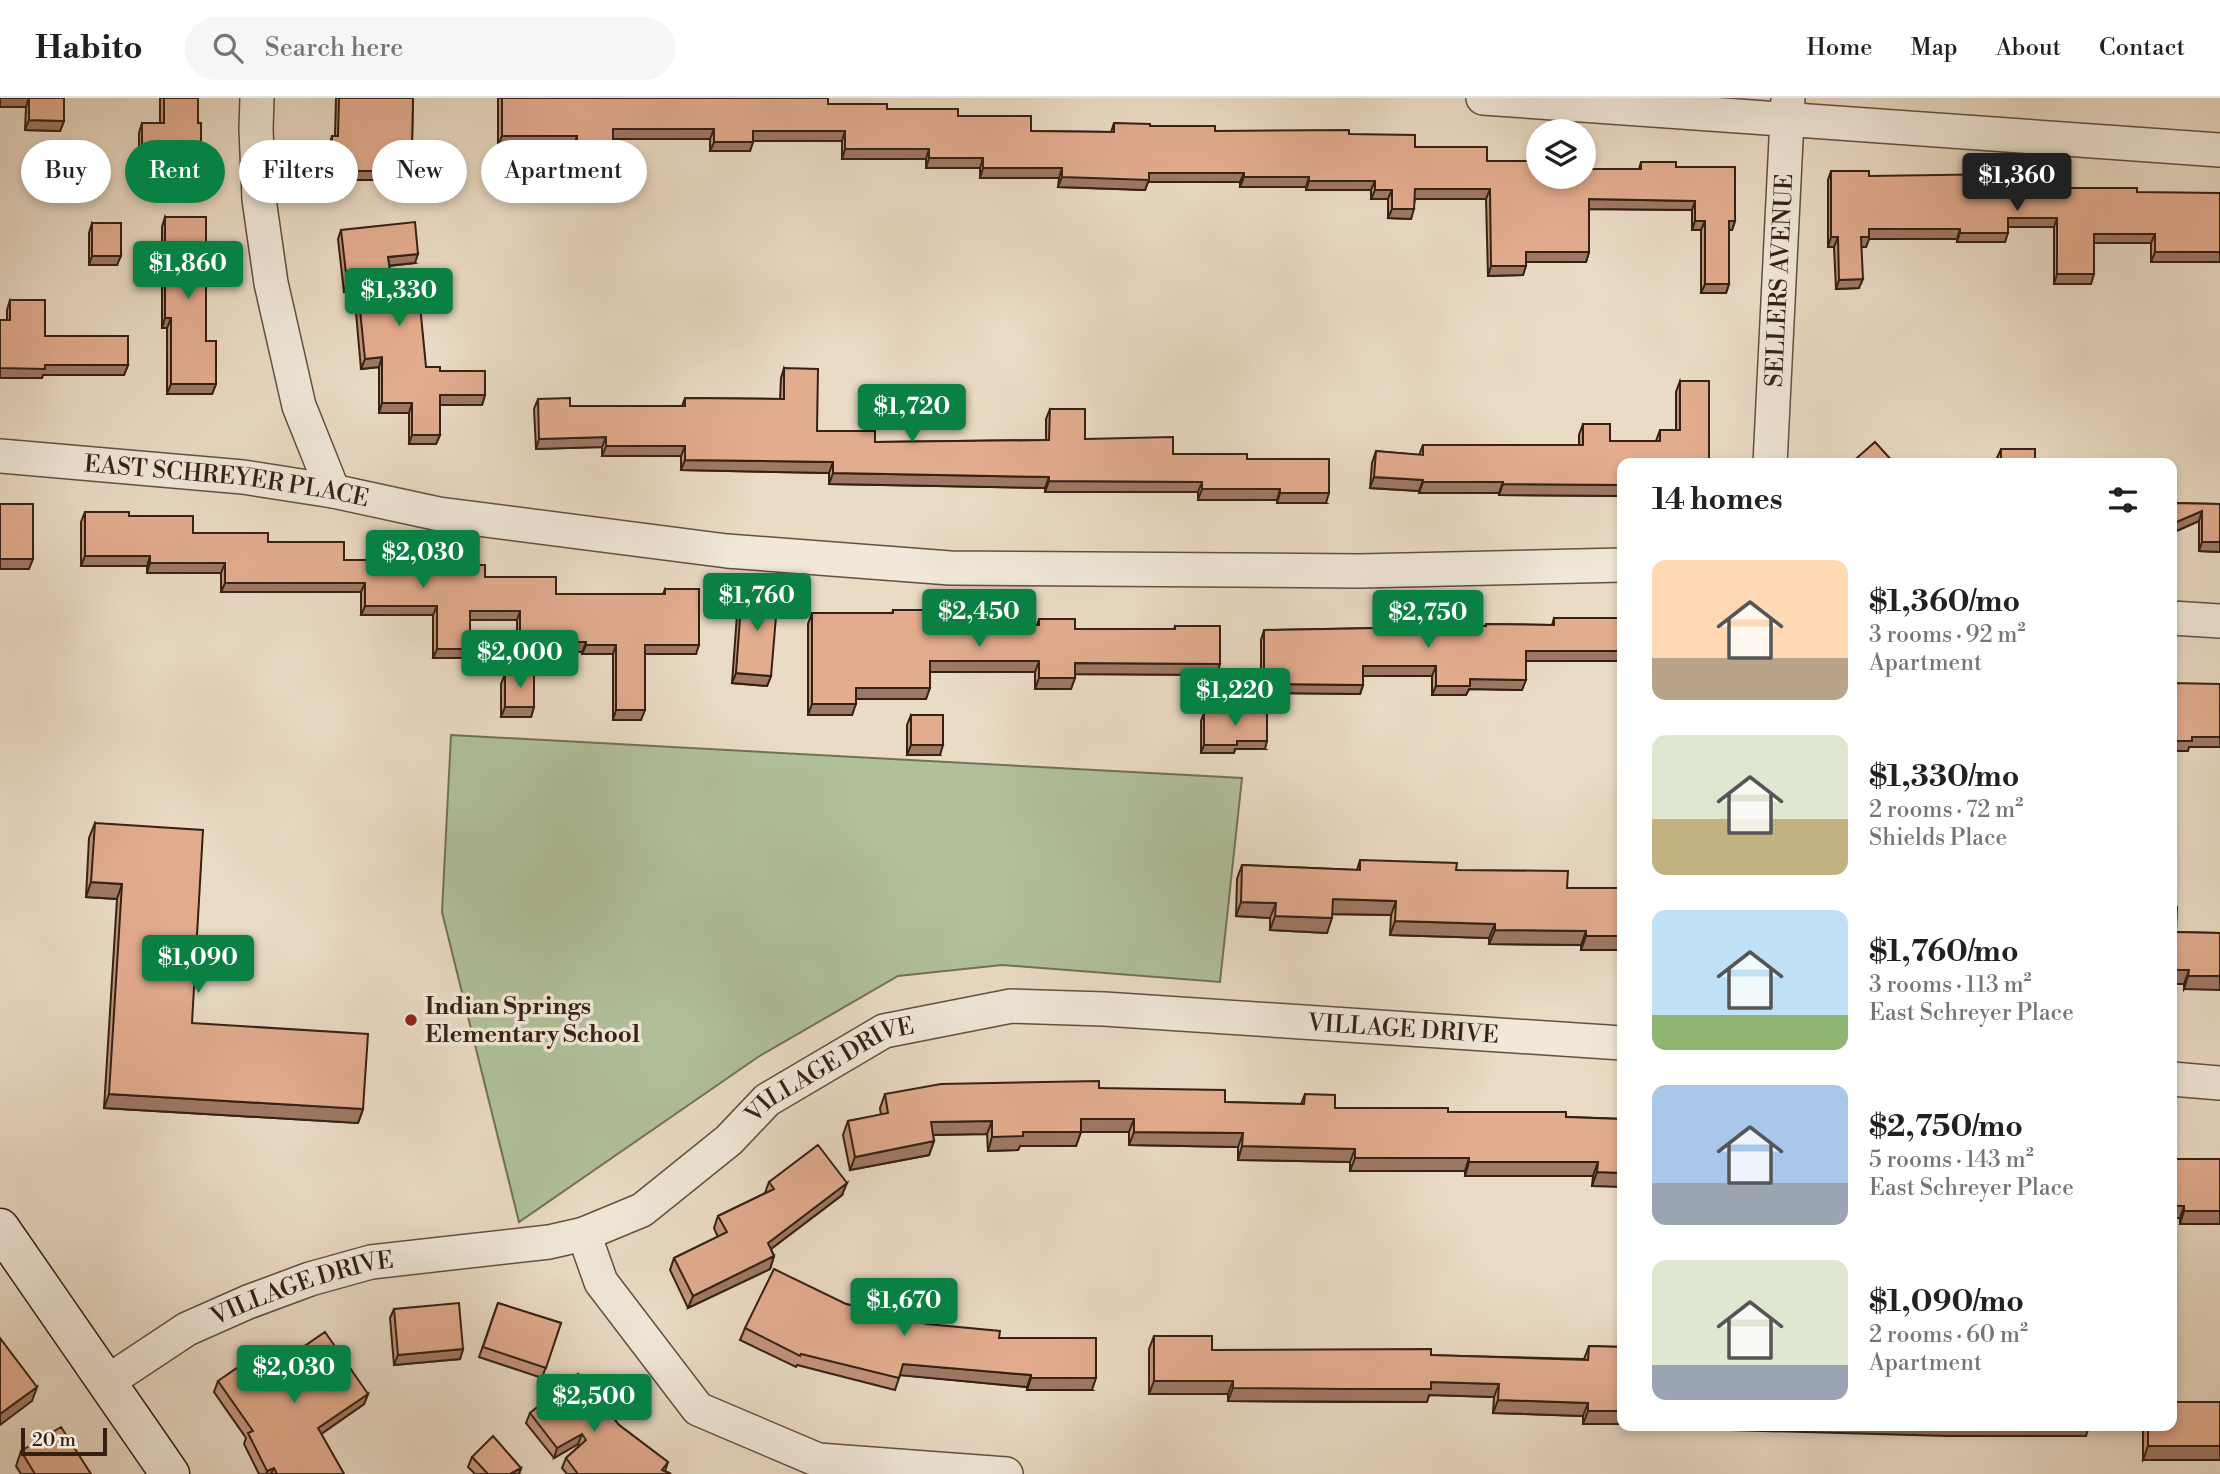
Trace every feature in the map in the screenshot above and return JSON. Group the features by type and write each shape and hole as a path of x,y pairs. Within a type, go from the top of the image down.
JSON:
{"main road":[{"path":"0,1228 170,1474"}],"street":[{"path":"257,98 259,199 271,283 299,406 334,491"},
{"path":"1483,98 1788,109 2220,150"},
{"name":"SELLERS AVENUE","path":"1770,458 1788,109"},
{"name":"EAST SCHREYER PLACE","path":"0,456 183,471 334,491 439,514 727,551 950,568 1360,571 1617,565"},
{"path":"2177,618 2220,621"},
{"name":"VILLAGE DRIVE","path":"107,1382 187,1329 310,1279 371,1262 509,1248 584,1234 642,1210 729,1140 767,1100 884,1031 1011,1006 1104,1009 1617,1043"},
{"path":"2177,1079 2220,1083"},
{"path":"584,1234 601,1282 698,1409 818,1460 993,1474"}],"green space":[{"path":"451,735 1242,778 1220,982 1002,965 898,976 758,1057 519,1222 442,912"}],"building":[{"path":"29,98 64,98 64,121 29,120"},
{"path":"164,98 198,98 201,140 142,140 142,123 164,123"},
{"path":"339,98 413,98 412,140 372,140 372,171 358,171 358,140 332,140 332,136 338,136"},
{"path":"502,98 828,98 828,104 887,104 887,109 958,109 958,116 1031,116 1031,131 1114,132 1114,123 1215,126 1215,131 1349,130 1349,134 1415,135 1415,147 1487,147 1487,161 1526,161 1526,189 1596,189 1596,169 1641,169 1641,162 1676,162 1676,167 1735,167 1735,221 1729,221 1729,284 1705,284 1705,221 1695,221 1695,201 1589,199 1589,252 1526,252 1526,266 1491,266 1490,189 1415,189 1414,209 1392,209 1392,190 1375,190 1375,181 1309,181 1309,177 1244,177 1244,173 1149,173 1149,180 1062,177 1062,168 983,168 983,158 929,158 929,149 845,149 845,131 753,131 753,142 714,142 714,129 613,129 613,140 577,140 577,136 502,136"},
{"path":"1831,171 1869,171 1869,176 2008,174 2008,182 2068,182 2068,188 2137,188 2137,192 2220,193 2220,252 2155,252 2155,234 2094,234 2094,274 2057,274 2057,218 2008,218 2008,233 1960,233 1960,229 1869,229 1869,237 1861,237 1863,279 1839,280 1838,237 1831,237"},
{"path":"165,217 206,217 206,341 216,341 216,384 171,384 171,318 165,318"},
{"path":"415,222 418,254 388,257 395,307 420,305 426,367 440,367 440,371 485,371 485,395 440,395 440,435 412,435 412,403 382,403 382,357 365,359 357,281 347,282 341,230"},
{"path":"92,223 121,223 121,256 92,256"},
{"path":"10,300 45,300 45,336 128,336 128,365 0,368 0,320 10,320"},
{"path":"784,368 818,369 817,431 875,431 875,442 1049,440 1050,409 1085,409 1085,439 1173,437 1173,454 1247,454 1247,459 1329,459 1329,493 1280,493 1280,489 1202,489 1202,482 1049,481 1049,477 833,473 833,462 685,460 685,446 606,446 606,437 539,439 538,399 570,398 570,406 685,406 685,398 784,399"},
{"path":"1680,381 1709,381 1709,458 1617,458 1617,485 1423,482 1374,477 1376,451 1423,455 1423,445 1583,445 1583,424 1610,424 1610,441 1660,441 1660,430 1680,430"},
{"path":"1875,442 1890,458 1857,458"},
{"path":"2001,449 2035,449 2035,458 2001,458"},
{"path":"2177,503 2220,504 2220,542 2202,542 2202,511 2177,522"},
{"path":"0,504 33,504 33,559 0,559"},
{"path":"85,512 129,512 129,516 193,516 193,533 268,533 268,542 344,542 344,560 418,560 418,565 485,565 485,577 556,577 556,594 665,594 665,589 699,589 699,645 645,645 645,710 616,710 616,645 520,642 520,611 470,611 470,649 437,649 437,606 365,606 365,583 225,583 225,563 150,563 150,556 85,556"},
{"path":"742,591 778,593 771,676 736,673"},
{"path":"893,610 930,610 930,625 1039,625 1039,619 1075,619 1075,629 1220,626 1220,664 1075,663 1075,678 1039,678 1039,661 930,661 930,688 856,688 856,704 812,704 812,613 893,613"},
{"path":"1554,618 1617,618 1617,651 1526,651 1526,680 1470,679 1470,686 1436,686 1436,666 1363,666 1363,685 1264,684 1264,630 1486,624 1554,625"},
{"path":"505,674 534,674 534,707 505,707"},
{"path":"2177,683 2220,684 2220,737 2192,737 2192,741 2177,741"},
{"path":"1267,712 1267,741 1204,745 1204,713"},
{"path":"911,715 943,715 943,745 911,745"},
{"name":"Indian Springs Elementary School","path":"95,823 203,830 192,1023 368,1034 363,1109 109,1094 122,884 91,882"},
{"path":"1360,860 1457,863 1456,870 1568,871 1567,888 1617,888 1617,936 1586,936 1586,931 1495,930 1495,924 1395,921 1396,901 1333,899 1332,918 1275,916 1276,903 1241,902 1242,865 1360,870"},
{"path":"2177,932 2220,933 2220,976 2188,976 2189,970 2177,970"},
{"path":"1099,1081 1099,1088 1225,1090 1225,1102 1304,1104 1305,1094 1335,1095 1335,1108 1566,1112 1566,1117 1617,1119 1617,1173 1597,1172 1598,1162 1469,1162 1469,1158 1355,1158 1355,1149 1242,1146 1243,1133 1134,1132 1134,1119 1081,1119 1081,1132 1023,1132 1023,1136 992,1137 992,1121 931,1122 934,1141 855,1157 848,1121 888,1113 885,1094 941,1084"},
{"path":"818,1145 847,1183 768,1243 774,1256 693,1296 674,1258 727,1232 718,1216 774,1189 769,1182"},
{"path":"2177,1159 2220,1159 2220,1211 2184,1211 2184,1206 2177,1206"},
{"path":"774,1269 846,1304 927,1324 1000,1331 999,1338 1096,1338 1096,1378 1031,1378 1031,1375 903,1364 899,1378 801,1354 800,1356 745,1328"},
{"path":"459,1303 463,1349 398,1355 394,1309"},
{"path":"498,1303 561,1323 546,1368 483,1347"},
{"path":"325,1332 368,1394 318,1428 344,1474 277,1474 274,1468 267,1471 248,1433 253,1431 218,1381 263,1350 274,1367"},
{"path":"1154,1336 1212,1336 1212,1350 1431,1349 1431,1355 1588,1360 1589,1346 1617,1347 1617,1411 1588,1411 1588,1403 1498,1400 1499,1384 1431,1382 1431,1389 1344,1389 1233,1388 1233,1381 1154,1381"},
{"path":"0,1338 37,1387 0,1414"},
{"path":"578,1374 619,1425 668,1462 662,1470 671,1474 578,1474 566,1458 586,1440 582,1434 557,1448 530,1413"},
{"path":"2177,1402 2220,1402 2220,1446 2148,1446 2148,1431 2177,1431"},
{"path":"61,1427 91,1474 35,1474 21,1451"},
{"path":"493,1436 521,1468 510,1474 488,1474 472,1457"}],"place":[{"name":"Indian Springs Elementary School","path":"411,1020"}]}
